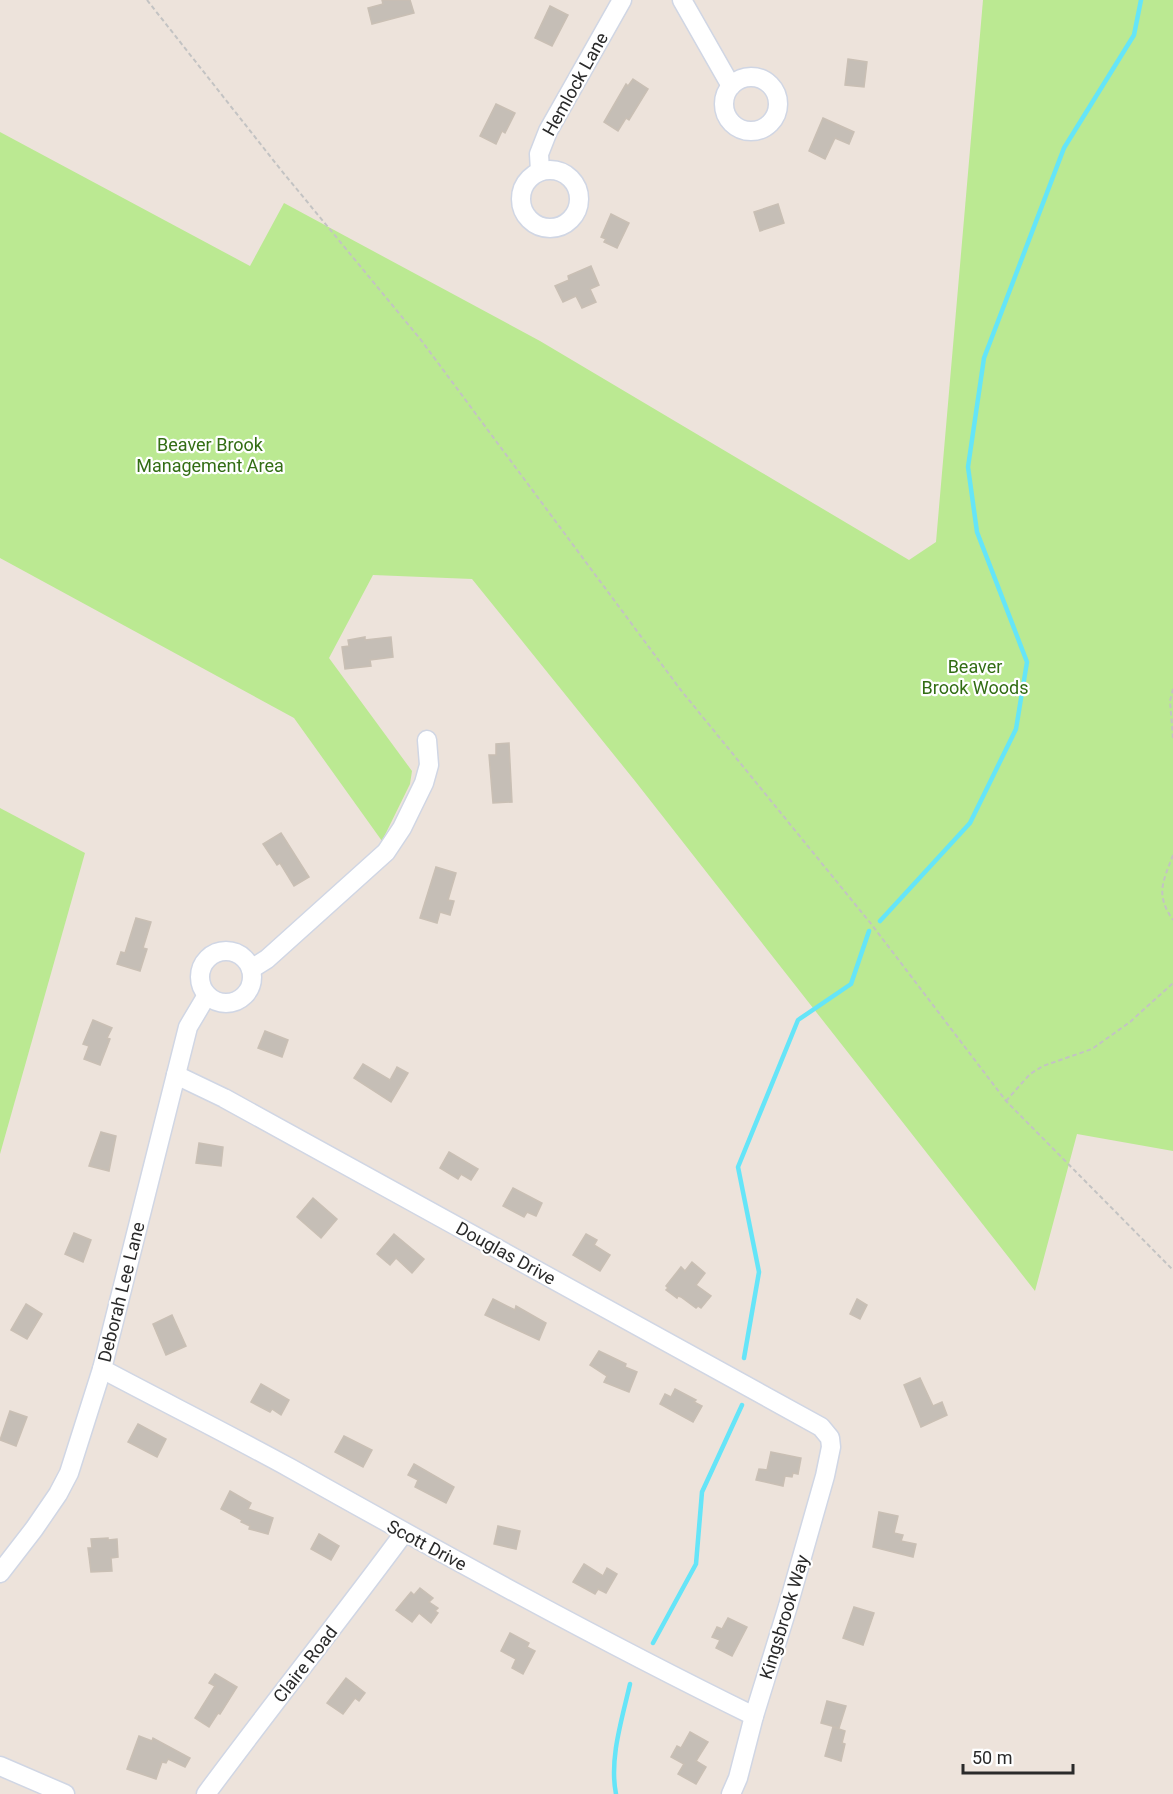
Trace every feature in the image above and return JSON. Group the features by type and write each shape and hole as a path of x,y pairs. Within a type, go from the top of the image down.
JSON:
{"street":[{"name":"Hemlock Lane","path":"540,171 539,154 548,131 622,0"},
{"path":"682,0 731,86"},
{"path":"251,969 267,960 386,852 402,828 424,783 429,765 427,740"},
{"path":"219,952 237,953 244,958 251,969 250,990 238,1001 230,1004 221,1003 207,995 202,988 200,972 206,961 219,952"},
{"name":"Deborah Lee Lane","path":"0,1573 34,1529 58,1494 69,1473 102,1369 188,1028 207,995"},
{"name":"Douglas Drive","path":"176,1075 234,1104 806,1418 821,1427 830,1438"},
{"name":"Scott Drive","path":"102,1369 288,1467 404,1533 651,1665 754,1716"},
{"name":"Kingsbrook Way","path":"731,1794 738,1778 825,1476 831,1447 830,1438"},
{"name":"Claire Road","path":"206,1794 267,1712 342,1618 404,1533"},
{"path":"0,1766 65,1794"}],"path":[{"path":"147,0 281,170 421,340 680,689 872,925 1006,1101 1173,1270"},
{"path":"1173,688 1170,701 1173,738"},
{"path":"1173,855 1161,889 1167,912 1173,920"},
{"path":"1006,1101 1030,1074 1043,1066 1092,1049 1130,1022 1173,983"}],"green space":[{"path":"983,0 1173,0 1173,1151 1077,1134 1035,1291 635,781 472,579 373,575 329,658 412,771 410,784 382,841 294,718 0,558 0,132 250,266 284,203 540,341 909,560 936,542"},
{"path":"0,808 85,853 0,1154"}],"building":[{"path":"382,0 410,0 414,13 372,24 368,8 383,4"},
{"path":"550,6 568,15 552,46 535,38"},
{"path":"848,59 867,62 864,87 845,85"},
{"path":"633,79 648,89 629,120 626,118 618,131 604,122 626,84 628,86"},
{"path":"496,104 515,113 505,133 502,131 496,144 480,136"},
{"path":"823,118 854,132 849,144 835,138 825,159 809,151"},
{"path":"778,204 784,223 760,231 754,212"},
{"path":"611,214 629,223 617,248 604,242 606,239 601,237"},
{"path":"591,266 599,285 590,289 596,302 582,308 576,296 563,302 555,286 569,280 568,276"},
{"path":"365,637 365,640 391,637 393,657 370,660 371,666 345,669 342,647 349,646 348,640"},
{"path":"509,743 512,802 493,803 489,755 496,755 496,744"},
{"path":"281,833 309,877 294,886 280,863 277,865 263,844"},
{"path":"436,867 456,873 448,900 454,901 450,915 440,912 437,923 420,918"},
{"path":"136,918 151,922 143,948 147,949 140,971 117,964 121,952 125,953"},
{"path":"93,1020 112,1028 100,1065 84,1059 89,1046 83,1044"},
{"path":"265,1031 288,1040 282,1057 258,1048"},
{"path":"363,1064 390,1080 397,1067 408,1073 391,1102 354,1078"},
{"path":"101,1132 116,1136 109,1171 89,1166"},
{"path":"199,1143 223,1147 221,1166 196,1163"},
{"path":"449,1152 478,1169 471,1180 461,1174 458,1179 440,1168"},
{"path":"513,1188 542,1203 536,1216 527,1212 524,1217 503,1206"},
{"path":"313,1198 337,1219 321,1238 297,1217"},
{"path":"74,1233 91,1240 83,1262 65,1254"},
{"path":"394,1234 424,1259 412,1273 396,1258 390,1265 377,1254"},
{"path":"586,1234 597,1240 594,1245 610,1255 600,1271 573,1255"},
{"path":"692,1262 705,1273 696,1285 711,1296 701,1308 698,1306 696,1308 666,1290 668,1288 666,1286 681,1267 685,1271"},
{"path":"493,1299 515,1310 516,1306 546,1323 539,1340 485,1315"},
{"path":"857,1299 867,1305 860,1319 850,1314"},
{"path":"26,1304 42,1314 27,1339 11,1330"},
{"path":"172,1315 186,1346 166,1355 153,1324"},
{"path":"599,1351 637,1372 629,1392 604,1382 607,1376 590,1365"},
{"path":"920,1378 933,1406 942,1402 947,1415 921,1427 904,1385"},
{"path":"261,1384 289,1400 281,1415 272,1409 270,1412 251,1402"},
{"path":"675,1389 696,1400 694,1402 702,1406 693,1422 660,1404 665,1394 671,1397"},
{"path":"10,1411 27,1417 16,1446 0,1440"},
{"path":"138,1424 166,1439 157,1457 128,1442"},
{"path":"344,1436 372,1450 363,1467 335,1452"},
{"path":"771,1452 801,1458 798,1474 793,1473 792,1477 785,1476 783,1486 756,1480 759,1469 767,1470"},
{"path":"414,1464 454,1487 446,1503 415,1487 418,1480 408,1475"},
{"path":"230,1491 251,1503 248,1509 273,1518 268,1534 249,1529 250,1526 241,1522 242,1520 221,1509"},
{"path":"879,1512 898,1516 894,1533 903,1535 901,1541 916,1544 913,1557 873,1547"},
{"path":"498,1526 520,1531 516,1549 494,1544"},
{"path":"319,1534 339,1546 331,1560 311,1549"},
{"path":"108,1538 108,1540 117,1539 118,1557 111,1558 112,1571 91,1572 88,1548 92,1548 91,1539"},
{"path":"584,1564 603,1576 607,1568 617,1574 606,1593 598,1589 595,1594 573,1582"},
{"path":"420,1588 433,1598 429,1602 438,1608 435,1611 438,1613 431,1623 419,1613 412,1622 396,1610 411,1592 414,1595"},
{"path":"854,1607 874,1613 863,1645 843,1638"},
{"path":"728,1618 747,1627 732,1656 716,1648 720,1640 712,1637 717,1627 722,1629"},
{"path":"510,1633 529,1643 527,1647 535,1651 523,1674 512,1668 516,1659 501,1651"},
{"path":"215,1674 237,1687 209,1727 195,1718 215,1686 209,1683"},
{"path":"346,1678 365,1693 359,1701 355,1698 343,1714 327,1703"},
{"path":"827,1701 846,1706 839,1728 821,1723"},
{"path":"833,1727 845,1731 841,1761 825,1756"},
{"path":"690,1732 708,1742 696,1761 706,1767 696,1784 678,1774 684,1764 671,1757 677,1746 681,1748"},
{"path":"139,1736 152,1741 153,1738 190,1758 185,1767 168,1759 166,1763 162,1762 156,1779 127,1769"}],"waterway":[{"path":"880,921 970,823 1016,729 1027,662 977,532 968,467 984,358 1064,148 1134,35 1141,0"},
{"path":"744,1358 759,1272 738,1167 798,1020 851,984 869,931"},
{"path":"653,1643 696,1564 702,1492 742,1405"},
{"path":"616,1794 615,1753 630,1684"}],"park label":[{"name":"Beaver Brook Management Area","path":"210,454"},
{"name":"Beaver Brook Woods","path":"975,676"}]}
